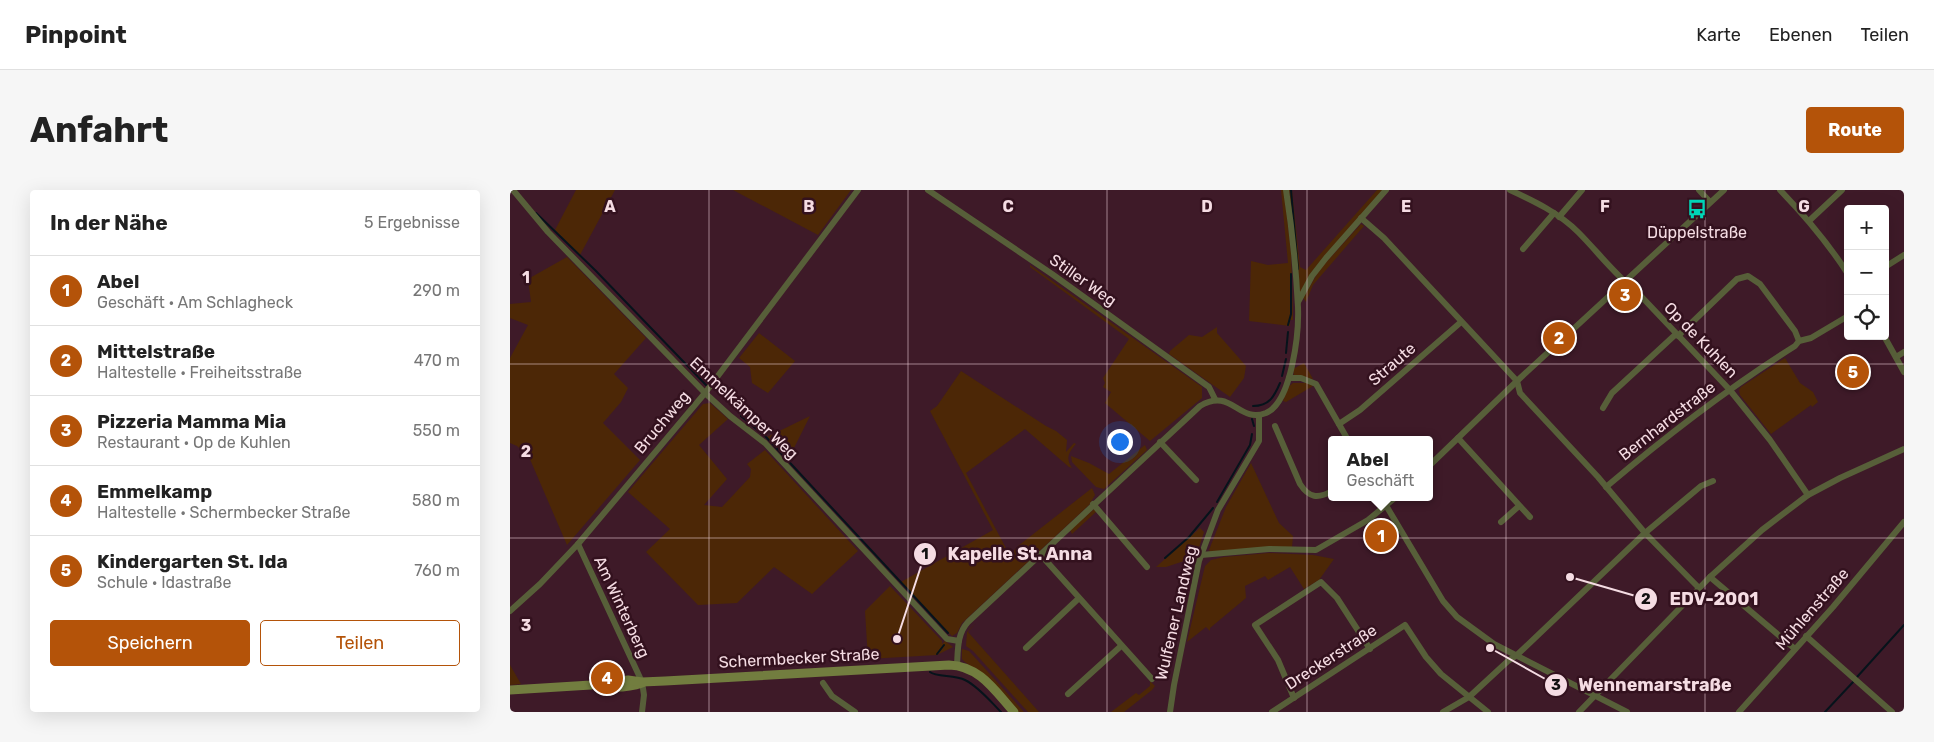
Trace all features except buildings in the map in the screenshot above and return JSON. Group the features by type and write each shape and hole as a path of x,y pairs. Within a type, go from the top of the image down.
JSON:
{"main road":[{"name":"Schermbecker Straße","path":"510,690 591,685 628,680 642,682 957,665"},
{"path":"957,665 967,668 980,676 1014,712"}],"street":[{"name":"Emmelkämper Weg","path":"513,190 548,232 705,393 730,416 765,443 947,639 959,641"},
{"name":"Bruchweg","path":"510,611 540,584 578,544 705,393 858,190"},
{"name":"Stiller Weg","path":"928,190 1052,274 1209,386 1215,399"},
{"path":"957,665 959,641 963,628 968,622 1200,406 1215,399 1222,400 1246,413 1259,414 1269,412 1280,401 1290,378 1297,303 1286,190"},
{"path":"1297,303 1312,276 1386,190"},
{"name":"Op de Kuhlen","path":"1510,190 1556,215 1577,231 1624,282 1638,293 1729,389 1770,440 1808,495"},
{"path":"1523,249 1582,190"},
{"path":"1699,190 1710,202"},
{"path":"1433,462 1517,381 1724,190"},
{"path":"1780,190 1810,220 1844,268"},
{"path":"1810,220 1842,190"},
{"path":"1361,218 1384,238 1517,381 1520,393 1606,487 1645,533 1700,588"},
{"path":"1889,264 1904,255"},
{"path":"1603,408 1612,394 1737,279 1748,276 1760,284 1795,331 1798,340"},
{"name":"Bernhardstraße","path":"1606,487 1665,437 1729,389 1795,346 1798,340 1811,338 1844,318"},
{"name":"Straute","path":"1339,424 1360,410 1461,322"},
{"path":"1886,340 1904,372"},
{"path":"1896,356 1904,352"},
{"path":"1290,378 1301,378 1316,384 1346,436"},
{"name":"Wulfener Landweg","path":"1170,712 1174,684 1201,556 1218,510 1259,441 1259,414"},
{"path":"1275,426 1300,484 1306,493 1313,497 1328,493"},
{"path":"1458,438 1530,517"},
{"path":"1160,442 1196,480"},
{"path":"1579,712 1710,577 1762,530 1808,495 1840,478 1904,449"},
{"path":"1443,712 1469,696 1517,655 1645,533 1701,486 1713,481"},
{"path":"1383,501 1443,601 1457,617 1494,644 1627,712"},
{"path":"1201,556 1269,550 1316,550 1368,520 1392,501"},
{"path":"1093,504 1147,567"},
{"path":"1501,522 1519,506"},
{"name":"Mühlenstraße","path":"1740,712 1833,608 1904,522"},
{"name":"Am Winterberg","path":"578,544 642,682"},
{"path":"1040,554 1078,599 1152,679"},
{"path":"1710,577 1795,649"},
{"path":"1294,698 1278,660 1255,625 1321,582 1337,598 1370,649"},
{"path":"1026,648 1078,599"},
{"name":"Dreckerstraße","path":"1272,712 1405,625 1426,657 1442,674 1469,696"},
{"path":"1806,636 1892,712"},
{"path":"1068,694 1121,646"},
{"path":"642,682 644,695 642,712"},
{"path":"823,683 832,696 855,712"},
{"path":"1469,696 1488,712"}],"shaded area":[{"path":"576,190 615,190 580,255 555,230"},
{"path":"733,190 851,190 818,235"},
{"path":"1281,190 1284,190 1291,253 1293,320 1290,320 1290,326 1249,321 1251,261 1268,265 1288,263"},
{"path":"1289,190 1292,190 1300,267 1306,270 1377,190 1384,190 1299,296"},
{"path":"1361,224 1364,226 1313,285 1306,302 1303,298 1320,269"},
{"path":"567,257 646,338 614,374 628,388 621,402 603,423 640,460 567,545 529,457 517,446 510,443 510,358 528,325 510,318 510,304 531,302 528,279"},
{"path":"1030,265 1202,387 1202,398 1150,441 1105,403 1111,392 1103,387 1105,383 1103,378 1129,339 1030,267"},
{"path":"1217,327 1217,333 1246,366 1244,378 1230,397 1169,354 1189,335 1202,337"},
{"path":"759,333 795,361 768,393 752,383 750,367 739,358"},
{"path":"1785,358 1800,383 1813,392 1818,402 1771,434 1740,395 1739,390"},
{"path":"1304,363 1313,379 1294,376 1293,369"},
{"path":"961,371 1056,431 1067,440 1066,452 1074,443 1076,444 1068,458 1072,468 1025,429 966,473 1007,550 1007,559 1018,546 1092,488 1095,495 1089,505 962,623 957,633 952,636 901,582 993,530 930,411 937,406"},
{"path":"1293,383 1308,383 1313,386 1286,402 1283,401 1288,387"},
{"path":"710,403 728,419 699,445 727,479 704,505 722,507 750,477 751,469 747,464 765,450 858,551 812,594 774,567 737,603 698,605 646,552 670,529 628,492 703,404"},
{"path":"810,416 788,460 767,437"},
{"path":"1145,445 1147,450 1104,489 1096,487 1072,462 1071,456 1109,474"},
{"path":"1251,463 1279,523 1293,536 1292,547 1212,554 1209,550 1226,507"},
{"path":"1094,509 1097,511 1072,534 1070,530"},
{"path":"1200,528 1204,532 1196,557 1166,567 1156,567"},
{"path":"1269,553 1313,555 1334,559 1319,580 1304,589 1290,567 1268,580 1265,576 1245,586 1246,598 1210,628 1210,631 1206,627 1187,642 1205,566 1211,560 1224,557"},
{"path":"890,586 942,641 942,644 945,641 953,647 937,655 868,659 865,611"},
{"path":"976,623 968,632 1039,712 1028,712 973,651 966,646 967,632"},
{"path":"962,649 969,651 1024,712 1018,712 988,679 962,659"},
{"path":"510,665 521,684 510,685"},
{"path":"1150,681 1155,686 1152,690 1124,712 1111,712 1136,693 1139,695 1150,686"}],"waterway":[{"path":"1291,190 1298,269"},
{"path":"536,213 595,270 706,385"},
{"path":"1288,325 1291,314 1291,274"},
{"path":"1286,353 1288,332"},
{"path":"1282,376 1286,359"},
{"path":"1253,406 1259,406 1270,400 1280,383"},
{"path":"741,416 767,438 948,633"},
{"path":"1252,419 1254,426"},
{"path":"1217,502 1250,445 1252,434"},
{"path":"1165,558 1189,537 1213,508"},
{"path":"1857,677 1904,625"},
{"path":"937,654 944,645"},
{"path":"930,672 965,680 980,690 1001,712"},
{"path":"1825,712 1854,681"}],"place":[{"name":"Düppelstraße","path":"1697,209"},
{"name":"Pizzeria Mamma Mia","path":"1625,295"},
{"name":"Mittelstraße","path":"1559,338"},
{"name":"Kindergarten St. Ida","path":"1853,372"},
{"name":"Abel","path":"1381,536"},
{"name":"EDV-2001","path":"1570,577"},
{"name":"Kapelle St. Anna","path":"897,639"},
{"name":"Wennemarstraße","path":"1490,648"},
{"name":"Emmelkamp","path":"607,678"}]}
